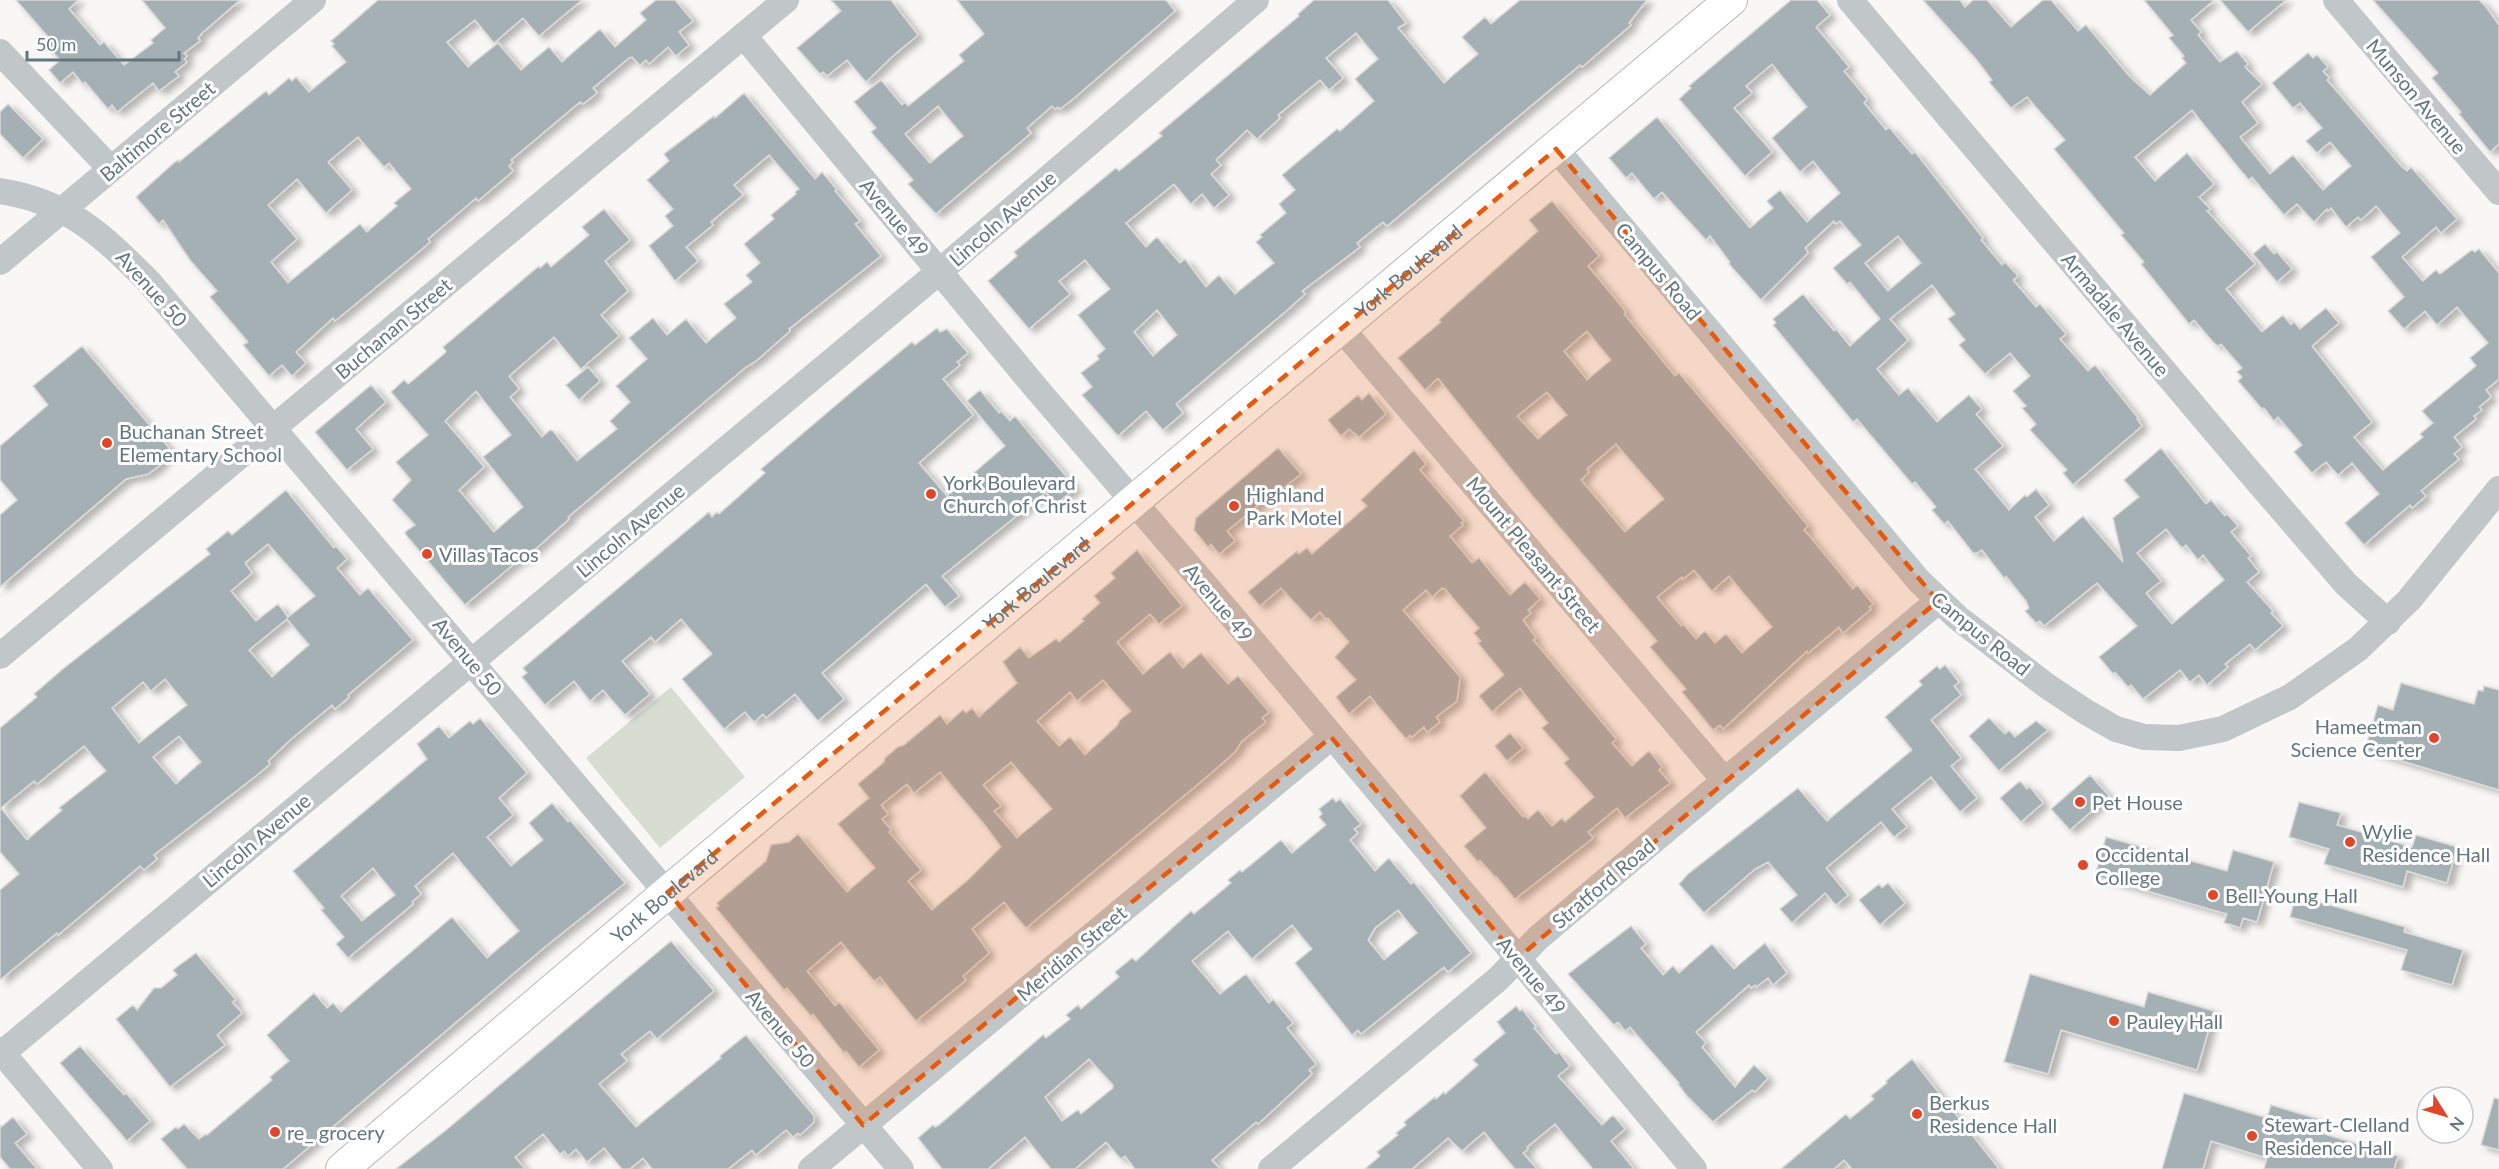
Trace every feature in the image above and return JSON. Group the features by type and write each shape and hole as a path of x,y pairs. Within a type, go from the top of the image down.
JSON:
{"main road":[{"name":"York Boulevard","path":"342,1169 668,892 1731,0"}],"street":[{"name":"Baltimore Street","path":"0,262 313,0"},
{"name":"Buchanan Street","path":"0,656 786,0"},
{"name":"Lincoln Avenue","path":"1,1053 940,271 1256,0"},
{"name":"Armadale Avenue","path":"1850,0 2346,584 2388,622"},
{"name":"Munson Avenue","path":"2336,0 2499,192"},
{"name":"Avenue 49","path":"744,36 1036,388 1694,1169"},
{"path":"0,52 111,169"},
{"name":"Campus Road","path":"1556,149 1911,572 1938,601 2047,686 2085,712 2116,729 2144,737 2179,738 2223,729 2290,697 2358,649 2388,622 2409,600 2499,489"},
{"name":"Avenue 50","path":"0,191 64,210 105,238 149,282 901,1169"},
{"name":"Mount Pleasant Street","path":"1341,328 1725,781"},
{"name":"Stratford Road","path":"1271,1169 1498,979 1539,937 1938,601"},
{"name":"Meridian Street","path":"811,1169 1331,737"},
{"path":"1,1053 100,1169"}],"highlighted area":[{"path":"1556,149 1938,601 1518,958 1331,737 863,1125 668,892"}],"shaded area":[{"path":"671,687 745,777 660,848 586,758"}],"building":[{"path":"16,0 78,0 69,9 100,45 104,42 124,65 153,43 151,40 165,28 142,0 240,0 202,33 198,38 200,41 184,53 187,56 184,59 187,62 175,72 179,76 159,91 153,83 117,112 112,105 108,109 85,82 83,84 73,72 60,83 49,70 60,60 44,42 49,38"},
{"path":"378,0 582,0 539,36 523,18 494,43 475,20 447,42 468,67 498,43 521,70 549,47 562,62 600,29 615,47 646,20 640,13 656,0 675,0 693,21 679,32 689,45 676,56 668,47 649,64 646,60 640,65 632,57 629,58 593,88 597,93 583,104 580,102 511,160 513,162 509,166 513,171 478,201 476,198 428,239 430,242 415,255 335,321 333,318 296,352 306,363 292,376 282,365 269,376 243,345 248,342 210,297 217,291 190,260 163,220 159,224 136,197 175,162 179,160 179,162 266,91 269,95 289,78 292,81 296,77 309,92 346,62 332,46 334,44 331,41","holes":["358,137 384,167 389,163 411,189 394,203 397,206 367,232 360,224 288,283 271,262 297,239 268,205 297,179 326,213 352,190 328,162"]},
{"path":"831,0 891,0 918,35 866,82 847,60 827,76 823,72 820,74 797,48 841,11"},
{"path":"957,0 1166,0 1175,11 1073,99 1060,109 1052,106 1027,128 1031,133 936,214 908,184 913,180 871,132 876,128 854,102 881,80 902,105 905,102 908,106 964,61 959,55 984,34","holes":["938,106 963,136 930,163 905,134"]},
{"path":"1314,0 1388,0 1406,23 1398,28 1444,83 1478,54 1462,37 1485,17 1491,24 1520,0 1647,0 1629,23 1631,25 1582,67 1580,65 1387,226 1383,222 1357,243 1360,247 1302,291 1305,294 1176,404 1183,413 1163,430 1146,411 1118,436 1082,395 1092,387 1081,373 1099,359 1097,356 1105,349 1078,315 1110,289 1085,260 1059,281 1070,294 1029,329 988,281 1017,256 1014,252 1116,168 1119,171 1162,136 1159,133 1299,16 1298,14","holes":["1356,33 1378,59 1355,79 1374,101 1340,131 1337,129 1282,175 1295,190 1279,204 1286,213 1260,235 1262,237 1256,242 1274,263 1235,294 1219,275 1206,287 1185,259 1180,263 1157,237 1146,247 1126,223 1174,184 1191,204 1202,194 1214,208 1229,195 1211,174 1221,165 1216,160 1247,130 1257,139 1280,118 1278,115 1320,80 1329,90 1343,78 1326,58","1157,310 1177,335 1153,356 1134,332"]},
{"path":"1791,0 1817,0 1830,15 1816,27 1849,67 1844,71 1867,99 1864,103 1886,130 1889,127 1912,154 1915,152 1983,238 1981,240 2002,265 2005,262 2018,276 2013,280 2036,307 2040,304 2066,334 2060,339 2088,371 2095,365 2139,419 2137,419 2142,426 2073,485 2063,473 2067,470 2030,430 2036,424 2022,408 2026,406 2013,391 2030,376 2010,353 1985,374 1959,345 1965,340 1948,319 1955,314 1932,285 1890,319 1908,340 1877,369 1899,395 1908,388 1937,422 1969,395 1982,409 1976,414 2003,446 1975,469 2009,510 2025,495 2027,497 2036,489 2049,505 2035,517 2054,541 2083,516 2123,562 2113,518 2139,497 2124,480 2161,448 2206,504 2211,500 2225,516 2227,514 2238,526 2231,532 2251,556 2248,558 2259,572 2247,582 2283,626 2255,650 2250,644 2225,664 2228,667 2207,685 2199,675 2190,682 2180,670 2143,699 2131,685 2128,687 2115,672 2113,674 2099,657 2137,626 2097,583 2044,626 2040,621 2036,623 2025,611 2029,608 2026,601 2006,576 2004,578 1982,550 1973,553 1948,521 1944,524 1932,510 1936,507 1915,482 1912,484 1857,419 1853,422 1773,325 1776,323 1773,319 1803,294 1834,331 1836,329 1850,346 1880,319 1850,282 1847,284 1833,268 1861,245 1840,221 1836,224 1834,221 1805,248 1808,253 1761,300 1729,264 1730,262 1710,236 1706,240 1662,192 1654,199 1632,173 1626,178 1609,158 1657,117 1750,228 1773,208 1767,201 1780,190 1807,222 1840,193 1813,161 1800,172 1772,138 1807,107 1772,64 1746,86 1752,93 1734,108 1772,152 1745,176 1679,99 1691,88 1689,86","holes":["1898,236 1921,263 1888,291 1865,263","2166,529 2182,548 2186,545 2198,560 2203,555 2224,580 2172,624 2146,593 2161,581 2137,553"]},
{"path":"1923,0 1960,0 1965,7 1973,0 1987,0 2011,27 2043,0 2051,0 2078,31 2086,25 2130,77 2150,95 2186,63 2182,58 2184,56 2169,38 2173,35 2144,0 2214,0 2191,20 2201,32 2198,35 2220,62 2237,51 2248,64 2245,67 2262,84 2242,102 2258,123 2240,137 2270,174 2293,155 2323,190 2351,166 2330,142 2317,153 2306,141 2322,128 2300,103 2293,108 2272,83 2308,53 2313,58 2317,55 2328,67 2323,71 2329,78 2327,80 2401,166 2407,171 2411,167 2457,219 2441,233 2436,227 2402,257 2423,281 2436,270 2440,274 2472,250 2475,252 2479,249 2499,273 2499,379 2486,390 2491,397 2479,407 2482,410 2474,416 2476,419 2454,437 2462,447 2454,454 2459,459 2421,491 2426,496 2412,508 2410,505 2364,545 2345,523 2379,494 2352,463 2338,475 2326,462 2312,473 2294,452 2302,445 2278,417 2274,421 2264,408 2262,409 2238,381 2242,377 2237,372 2242,368 2221,344 2218,346 2214,343 2194,320 2189,324 2141,264 2144,262 2121,235 2124,233 2054,149 2065,140 2027,97 2011,108 1989,82 1992,80","holes":["2192,110 2249,180 2252,177 2284,215 2297,204 2314,222 2331,208 2346,227 2358,217 2361,220 2376,206 2400,233 2371,257 2404,297 2388,311 2404,329 2425,311 2437,325 2457,307 2488,343 2470,358 2476,366 2422,411 2433,423 2420,434 2423,437 2383,470 2354,437 2372,422 2312,346 2339,323 2326,308 2300,329 2294,322 2291,325 2283,315 2262,332 2226,289 2255,264 2207,211 2210,209 2199,197 2214,184 2187,153 2155,181 2135,157"]},
{"path":"2220,0 2286,0 2248,32"},
{"path":"2373,0 2479,0 2486,7 2499,25 2499,144 2490,152 2459,114 2461,112 2432,78 2438,73"},
{"path":"744,93 815,179 822,172 860,221 855,224 881,256 789,329 790,331 756,361 568,517 569,519 523,560 521,558 465,605 406,535 405,532 415,525 392,500 411,480 396,462 428,435 391,392 404,380 408,384 445,353 443,347 539,266 540,268 547,262 551,267 589,235 582,227 604,209 630,240 605,261 628,291 601,315 619,336 581,369 554,337 509,376 519,389 510,397 542,437 550,430 553,431 577,461 617,429 610,421 630,402 616,386 647,359 629,338 653,318 667,335 686,319 706,343 736,318 724,304 752,282 746,275 760,263 744,244 774,219 771,215 799,189 769,155 734,185 743,195 711,222 713,225 686,247 698,261 675,281 649,246 673,226 665,216 673,209 647,180 669,161 664,154 714,116 715,118","holes":["476,391 511,435 483,457 523,507 494,532 459,490 484,467 445,421"]},
{"path":"8,104 43,139 23,158 0,134 0,112"},
{"path":"1552,201 1599,256 1588,266 1626,312 1624,314 1675,376 1679,373 1749,455 1808,526 1804,530 1853,589 1857,585 1873,604 1869,607 1871,609 1843,633 1839,627 1808,653 1807,651 1723,729 1720,725 1713,730 1682,692 1686,689 1650,647 1657,641 1532,495 1438,378 1425,390 1398,358 1441,322 1439,320 1538,231 1529,220","holes":["1587,331 1611,360 1587,380 1564,351","1547,392 1567,415 1538,439 1517,416","1616,444 1664,499 1625,532 1581,480 1589,472 1587,469","1694,570 1712,591 1729,576 1772,627 1742,653 1726,634 1715,643 1705,631 1696,639 1683,624 1681,626 1657,597 1682,577 1683,579"]},
{"path":"2265,244 2274,254 2277,252 2292,269 2277,282 2253,254"},
{"path":"937,328 940,332 947,329 968,353 957,362 960,365 943,379 973,415 919,463 947,496 1005,446 967,401 980,390 999,413 1001,411 1010,421 1015,416 1076,488 1056,504 1046,492 942,576 959,596 945,607 926,584 822,673 844,699 818,721 795,694 766,718 763,714 754,722 745,712 724,729 682,679 712,654 681,619 655,642 651,637 622,661 650,694 625,715 603,690 590,701 574,681 545,705 522,677 527,673 523,668 709,512 712,517 717,512 719,514 765,473 761,469 912,342 915,345"},
{"path":"82,346 169,448 168,453 159,466 148,474 126,479 0,587 0,515 17,500 0,480 0,446 48,405 33,386"},
{"path":"588,367 600,381 579,400 566,385"},
{"path":"371,385 386,402 356,429 373,449 347,470 315,432"},
{"path":"1369,393 1386,414 1359,437 1349,429 1341,436 1328,420 1358,395 1362,400"},
{"name":"Highland Park Motel","path":"1278,448 1301,474 1277,493 1275,491 1227,531 1235,541 1219,554 1211,544 1208,547 1194,530 1196,518"},
{"path":"1414,450 1426,464 1420,470 1464,521 1461,523 1463,525 1450,536 1472,563 1479,558 1510,595 1525,582 1534,592 1540,599 1528,610 1531,613 1523,620 1536,638 1533,640 1616,739 1612,743 1632,766 1649,751 1662,767 1659,770 1670,783 1625,818 1617,808 1588,832 1593,838 1515,899 1496,876 1480,860 1478,862 1464,846 1486,828 1460,796 1485,772 1523,817 1528,819 1538,810 1552,826 1562,818 1565,822 1594,797 1564,763 1569,759 1542,728 1548,723 1520,688 1492,712 1479,696 1504,675 1478,643 1481,641 1474,633 1479,628 1442,588 1432,597 1426,590 1403,610 1460,677 1457,701 1436,717 1440,722 1427,732 1424,727 1406,739 1370,696 1349,714 1336,697 1356,680 1335,657 1349,642 1328,618 1326,619 1320,612 1311,620 1281,588 1260,606 1248,592 1297,551 1299,554 1307,548 1312,554 1367,506 1361,500"},
{"path":"286,490 334,548 336,546 347,559 337,568 360,595 368,588 413,640 348,695 349,697 335,709 332,705 290,740 268,761 270,764 257,775 154,855 157,859 144,870 140,866 0,980 0,890 19,874 0,852 0,728 37,697 34,694 64,668 210,554 206,549 228,531 232,535","holes":["268,544 315,596 287,618 278,604 256,621 231,591 252,573 245,563","287,619 309,645 272,677 249,650","165,679 187,705 139,743 112,708 143,682 151,691","179,736 201,762 176,784 153,757","84,746 106,771 59,808 62,810 27,840 1,808 34,781 37,784"]},
{"path":"1137,550 1182,606 1159,624 1150,614 1117,642 1143,674 1170,652 1183,668 1201,653 1228,684 1238,676 1269,712 1262,718 1266,722 1242,741 1235,752 1210,774 1026,928 1004,902 972,929 989,953 963,976 966,980 916,1021 880,977 874,981 841,942 807,971 835,1006 839,1002 879,1050 859,1067 846,1051 844,1053 813,1014 811,1016 787,988 784,990 716,908 719,906 717,903 766,861 771,845 789,842 798,834 847,892 875,868 838,824 869,798 858,784 898,747 904,745 940,715 947,724 963,710 966,713 972,708 979,717 1017,683 1003,662 1020,647 1029,658 1056,639 1059,642 1084,621 1082,619 1100,603 1094,596 1115,578 1111,573","holes":["1103,680 1131,711 1085,755 1070,737 1059,746 1037,721 1070,692 1077,701","1011,762 1052,809 1017,838 994,811 1001,806 983,785","940,772 1001,847 968,880 932,910 908,881 921,870 889,832 891,830 882,819 888,814 881,805 907,784 914,793"]},
{"path":"1945,665 1959,682 1954,686 1961,695 1931,720 1961,758 1951,766 1977,798 1960,812 1931,777 1892,809 1907,827 1894,837 1881,822 1826,868 1848,895 1836,905 1825,893 1792,923 1780,909 1797,895 1768,862 1755,869 1704,913 1679,884 1688,874 1798,788 1827,821 1912,750 1885,717 1922,685 1919,681 1937,666 1940,669"},
{"name":"Hameetman Science Center","path":"2401,683 2474,704 2478,690 2483,691 2484,686 2499,690 2499,790 2365,750 2378,705 2393,710"},
{"path":"480,718 527,773 499,798 513,815 487,837 511,866 543,840 529,823 552,803 568,822 570,820 625,883 546,946 283,1169 187,1169 161,1139 176,1127 178,1129 184,1124 199,1139 207,1135 272,1080 270,1077 289,1061 267,1035 314,993 327,1008 333,1003 341,1012 452,917 487,958 519,931 453,853 415,886 421,894 412,902 413,904 348,958 336,944 344,937 321,910 324,908 293,871 427,759 417,744 439,726 449,738 470,721 473,724","holes":["373,868 395,895 362,921 341,896"]},
{"path":"1989,718 2005,734 2009,730 2015,737 2036,721 2048,730 1999,771 1969,736"},
{"path":"1510,733 1523,748 1507,761 1495,746"},
{"name":"Pet House","path":"2090,775 2109,796 2070,830 2051,809"},
{"path":"2020,781 2027,789 2030,787 2043,803 2021,822 2000,798"},
{"path":"1333,798 1336,802 1340,799 1361,824 1354,829 1358,833 1350,840 1375,871 1389,858 1411,884 1414,882 1471,953 1448,972 1444,967 1361,1034 1358,1030 1352,1035 1295,963 1312,949 1292,925 1252,959 1228,931 1192,961 1220,994 1246,974 1269,1003 1273,999 1293,1023 1287,1028 1316,1064 1309,1070 1312,1074 1258,1124 1256,1122 1212,1160 1220,1169 1135,1169 1125,1156 1121,1159 1106,1142 1075,1169 1051,1169 1025,1137 988,1169 942,1169 918,1138 933,1125 935,1127 939,1125 1043,1035 1046,1038 1070,1019 1066,1015 1078,1005 1081,1009 1119,977 1115,972 1132,958 1136,961 1191,911 1194,914 1231,883 1228,880 1240,870 1242,872 1281,840 1292,853 1326,825 1319,817 1322,814 1319,809","holes":["1398,910 1417,933 1384,960 1368,940 1375,928","1089,1059 1113,1085 1113,1088 1081,1114 1078,1110 1062,1121 1045,1097"]},
{"name":"Wylie Residence Hall","path":"2299,802 2341,813 2337,825 2412,847 2416,835 2457,847 2447,883 2407,871 2403,887 2324,864 2329,849 2289,837"},
{"name":"Bell-Young Hall","path":"2106,837 2227,871 2233,850 2274,862 2257,922 2243,918 2240,928 2224,923 2227,914 2095,876"},
{"path":"1888,883 1905,903 1880,925 1859,900 1879,884 1882,888"},
{"path":"2296,895 2405,927 2404,932 2463,950 2452,985 2401,970 2407,950 2290,917"},
{"path":"1631,926 1646,944 1641,948 1663,975 1673,966 1679,973 1712,944 1734,969 1765,943 1787,973 1773,985 1768,978 1756,987 1755,985 1751,988 1749,985 1696,1032 1706,1043 1702,1047 1735,1087 1754,1065 1768,1078 1755,1092 1752,1090 1713,1122 1687,1096 1679,1083 1630,1027 1625,1031 1618,1022 1614,1025 1568,974"},
{"path":"671,941 714,991 657,1039 650,1031 621,1054 627,1061 599,1084 636,1127 746,1035 814,1116 814,1122 800,1135 798,1133 793,1137 786,1130 756,1155 752,1150 728,1169 652,1169 643,1158 630,1169 622,1169 604,1148 587,1162 576,1149 568,1156 564,1151 560,1154 543,1134 515,1157 525,1169 396,1169 445,1131"},
{"path":"196,953 236,1000 232,1002 242,1013 217,1035 225,1045 170,1087 116,1019 133,1005 137,1010 154,988 161,988 177,975 173,970"},
{"name":"Pauley Hall","path":"2030,974 2144,1007 2148,992 2214,1011 2197,1070 2061,1030 2048,1074 2004,1062"},
{"path":"1516,1006 1520,1011 1522,1009 1536,1027 1534,1028 1556,1054 1559,1052 1570,1066 1558,1076 1602,1125 1613,1115 1625,1129 1611,1141 1634,1169 1593,1169 1555,1124 1523,1153 1537,1169 1515,1169 1484,1132 1462,1151 1448,1138 1412,1169 1365,1169 1380,1156 1377,1152 1398,1135 1396,1133 1406,1125 1404,1122 1435,1097 1436,1099 1444,1092 1445,1094 1478,1065 1473,1060 1505,1033 1497,1022"},
{"path":"80,1046 150,1121 127,1141 60,1063"},
{"name":"Berkus Residence Hall","path":"1912,1059 1999,1169 1852,1169 1844,1160 1834,1169 1781,1169 1846,1114 1850,1119 1874,1099 1871,1096"},
{"name":"Stewart-Clelland Residence Hall","path":"2184,1093 2267,1118 2271,1105 2318,1119 2314,1131 2398,1156 2394,1169 2264,1169 2267,1158 2211,1141 2203,1169 2162,1169"},
{"path":"2494,1098 2499,1099 2499,1150 2481,1145"},
{"path":"13,1117 27,1134 15,1143 37,1169 10,1169 0,1157 0,1125 1,1127"}],"place":[{"name":"Buchanan Street Elementary School","path":"107,443"},
{"name":"York Boulevard Church of Christ","path":"931,494"},
{"name":"Highland Park Motel","path":"1234,506"},
{"name":"Villas Tacos","path":"427,554"},
{"name":"Hameetman Science Center","path":"2434,738"},
{"name":"Pet House","path":"2080,802"},
{"name":"Wylie Residence Hall","path":"2350,842"},
{"name":"Occidental College","path":"2083,865"},
{"name":"Bell-Young Hall","path":"2213,895"},
{"name":"Pauley Hall","path":"2114,1021"},
{"name":"Berkus Residence Hall","path":"1917,1114"},
{"name":"re_ grocery","path":"275,1132"},
{"name":"Stewart-Clelland Residence Hall","path":"2252,1136"}]}
